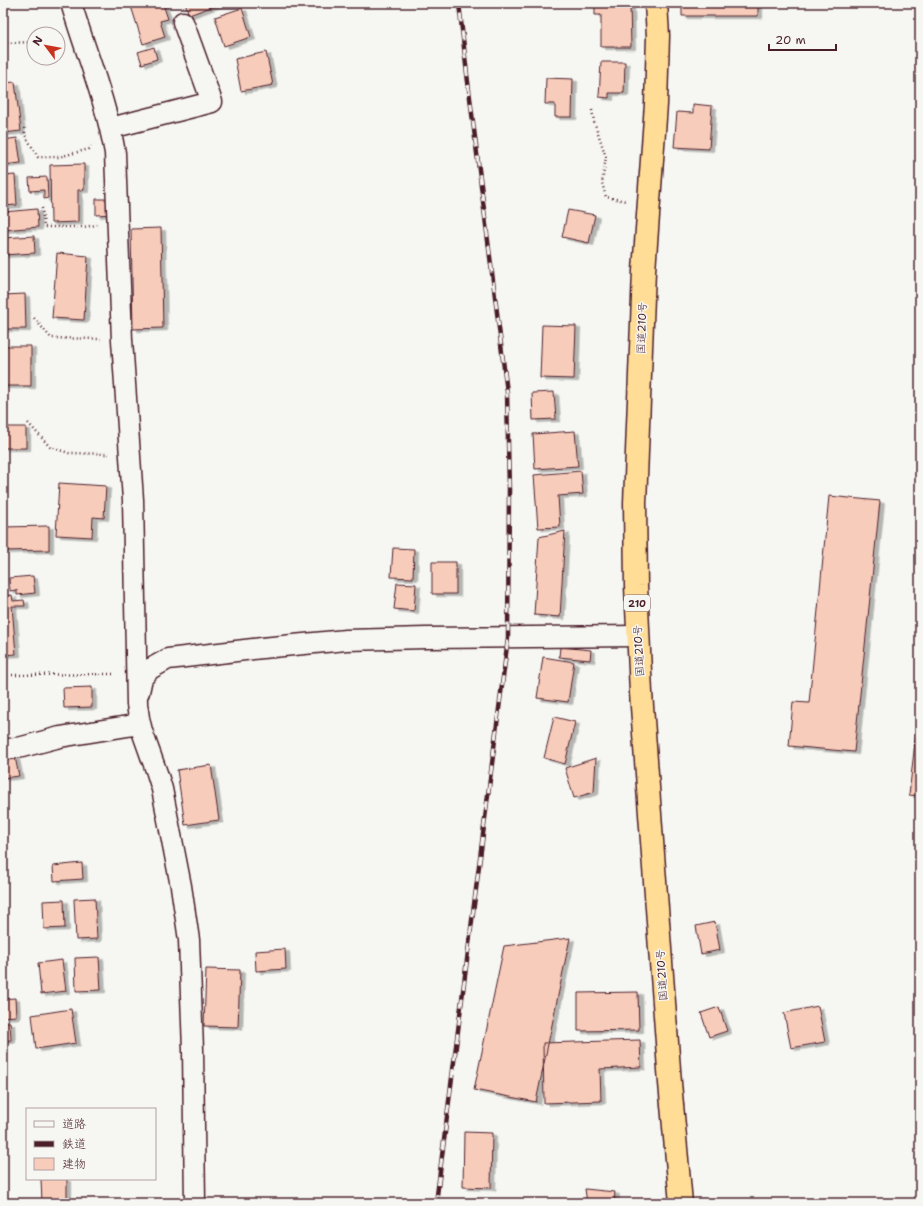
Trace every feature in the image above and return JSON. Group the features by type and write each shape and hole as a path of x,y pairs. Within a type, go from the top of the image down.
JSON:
{"highway":[{"name":"国道210号","path":"656,3 658,36 657,82 644,272 635,503 641,693 670,1083 681,1203"}],"street":[{"path":"71,3 93,70 110,128 115,153 122,340 133,500 137,704 140,724 162,789 181,886 188,940 193,1050 195,1203"},
{"path":"110,128 212,102 183,22"},
{"path":"137,704 139,687 142,678 150,669 168,659 346,640 638,636"},
{"path":"3,750 22,747 60,737 140,724"}],"path":[{"path":"3,42 6,44 26,43"},
{"path":"592,110 594,122 606,157 602,183 606,198 649,204"},
{"path":"25,128 25,135 38,157 59,157 89,149 110,128"},
{"path":"42,208 44,226 83,227 117,222"},
{"path":"34,318 51,338 122,340"},
{"path":"28,423 50,447 70,453 130,454"},
{"path":"12,675 136,674"}],"building":[{"path":"130,3 155,3 156,6 163,4 168,19 160,21 165,37 143,44"},
{"path":"185,3 222,3 189,15"},
{"path":"595,3 630,3 631,47 601,47 601,15 595,15"},
{"path":"682,3 758,3 758,16 682,16"},
{"path":"242,8 251,37 224,46 215,17"},
{"path":"154,47 157,59 142,64 138,52"},
{"path":"266,52 273,85 241,91 235,59"},
{"path":"601,62 625,62 624,93 609,93 609,98 599,97"},
{"path":"546,78 573,79 572,117 555,117 555,104 545,104"},
{"path":"15,82 21,131 3,133 3,83"},
{"path":"693,104 712,106 709,149 674,147 677,112 693,113"},
{"path":"17,138 21,163 3,165 3,140"},
{"path":"84,164 84,190 78,190 78,222 51,223 50,165"},
{"path":"15,175 17,205 3,206 3,176"},
{"path":"47,177 48,198 44,199 44,190 30,191 29,178"},
{"path":"96,199 111,199 112,214 96,215"},
{"path":"37,209 38,227 3,230 3,212"},
{"path":"568,210 595,215 589,243 562,237"},
{"path":"161,228 163,328 133,329 131,229"},
{"path":"34,236 35,253 3,255 3,238"},
{"path":"57,253 88,256 84,320 52,318"},
{"path":"25,294 26,329 3,329 3,295"},
{"path":"542,325 576,326 574,379 540,378"},
{"path":"3,346 31,346 31,386 3,386"},
{"path":"554,392 556,419 533,420 532,393"},
{"path":"3,427 26,427 26,448 3,448"},
{"path":"575,431 578,466 535,469 533,434"},
{"path":"581,471 583,494 558,496 560,527 538,528 534,475"},
{"path":"59,483 106,486 104,518 93,517 92,537 56,535"},
{"path":"829,496 880,501 854,752 789,746 793,702 809,703"},
{"path":"49,526 49,550 3,551 3,527"},
{"path":"565,531 560,617 534,615 539,537"},
{"path":"393,548 414,549 413,578 391,577"},
{"path":"432,562 456,562 456,594 432,594"},
{"path":"33,576 35,593 17,595 17,590 10,591 9,578"},
{"path":"397,583 416,584 414,611 394,609"},
{"path":"12,595 13,601 24,600 25,606 12,606 16,654 3,655 3,596"},
{"path":"560,647 591,650 590,660 559,657"},
{"path":"543,657 574,662 568,702 537,698"},
{"path":"92,687 92,707 64,708 63,688"},
{"path":"554,717 575,722 565,764 544,758"},
{"path":"916,733 920,733 920,796 909,795"},
{"path":"15,757 19,776 3,778 3,759"},
{"path":"596,758 594,792 574,798 565,768"},
{"path":"211,765 219,820 185,825 177,770"},
{"path":"82,863 83,879 54,881 53,866"},
{"path":"95,898 97,939 76,940 74,899"},
{"path":"64,900 65,928 44,929 43,901"},
{"path":"715,922 720,950 701,954 696,926"},
{"path":"570,938 536,1102 474,1090 504,946"},
{"path":"285,949 286,969 256,971 255,951"},
{"path":"99,957 101,990 76,991 75,958"},
{"path":"62,960 66,991 41,994 38,963"},
{"path":"206,969 240,970 238,1027 204,1026"},
{"path":"638,992 639,1030 578,1031 578,993"},
{"path":"15,998 16,1016 3,1017 3,999"},
{"path":"818,1006 825,1042 791,1048 784,1013"},
{"path":"719,1007 727,1031 709,1037 701,1013"},
{"path":"71,1009 76,1043 36,1049 32,1015"},
{"path":"3,1022 10,1022 11,1040 3,1041"},
{"path":"640,1040 641,1067 600,1069 601,1101 544,1103 543,1043"},
{"path":"464,1132 492,1133 491,1188 463,1187"},
{"path":"41,1180 67,1180 67,1203 42,1203"},
{"path":"585,1189 615,1192 614,1203 587,1203"}],"railway":[{"path":"436,1203 508,638 509,490 507,392 459,3"}]}
